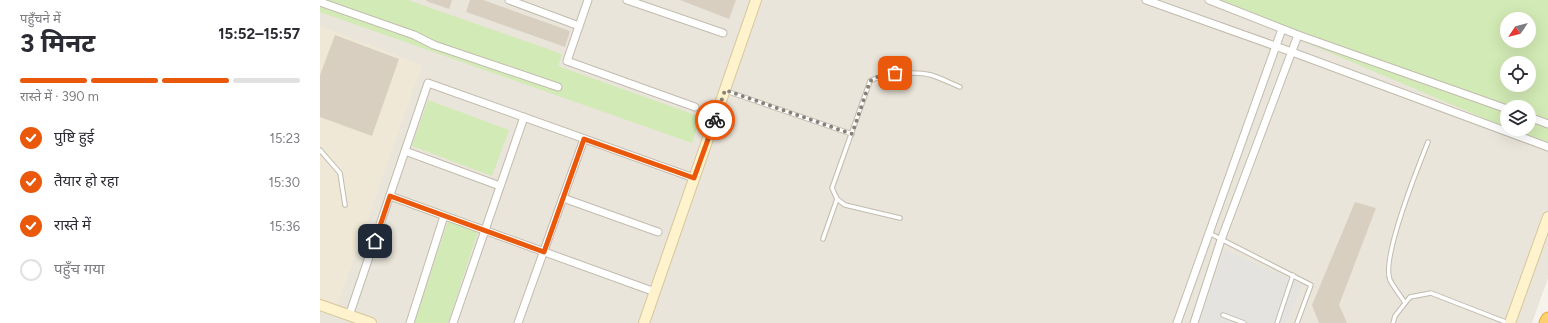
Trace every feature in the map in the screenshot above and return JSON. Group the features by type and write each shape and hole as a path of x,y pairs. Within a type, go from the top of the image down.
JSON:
{"highway":[{"path":"1546,323 1548,319"}],"street":[{"path":"509,0 579,26"},
{"path":"588,0 567,61 695,107"},
{"path":"627,0 723,33"},
{"path":"644,323 756,0"},
{"path":"1146,0 1276,46 1548,147"},
{"path":"1209,0 1298,35 1500,107"},
{"path":"320,2 414,36 434,45 558,87"},
{"path":"1177,323 1282,29"},
{"path":"1194,323 1222,240 1298,35"},
{"path":"349,316 428,83 694,178"},
{"path":"453,323 524,117"},
{"path":"1536,120 1548,124"},
{"path":"518,323 584,139"},
{"path":"405,151 500,186"},
{"path":"390,196 655,292"},
{"path":"563,198 658,232"},
{"path":"410,323 444,216"},
{"path":"1509,323 1548,217"},
{"path":"320,305 371,323"}],"lane":[{"path":"900,218 845,205 837,199 832,188 870,81 877,77 895,73 930,74 960,86"},
{"path":"725,90 852,134"},
{"path":"1405,303 1390,279 1389,255 1409,192 1428,142"},
{"path":"320,150 340,173 345,205"},
{"path":"824,239 837,199"},
{"path":"1209,233 1311,285 1296,323"},
{"path":"1277,323 1293,275"},
{"path":"1393,323 1394,316 1410,297 1431,292 1509,323"},
{"path":"1223,314 1244,323"}],"shaded area":[{"path":"320,0 1548,0 1548,278 1532,323 320,323"},
{"path":"320,26 422,65 337,307 320,301"},
{"path":"1224,249 1302,285 1287,323 1199,323"}],"green space":[{"path":"320,0 408,0 562,54 558,66 701,117 692,143 320,12"},
{"path":"1206,0 1548,0 1548,146 1525,136 1536,136 1536,100 1500,100 1500,125"},
{"path":"428,100 509,130 492,176 412,146"},
{"path":"448,221 478,231 448,323 414,323"}],"building":[{"path":"452,0 449,9 426,1"},
{"path":"470,0 483,0 570,31 565,47 466,12"},
{"path":"680,0 736,0 729,19"},
{"path":"335,35 399,59 372,136 320,117 320,75"},
{"path":"1355,202 1376,208 1339,305 1347,323 1319,323 1312,305"}],"way so far":[{"path":"715,120 725,90 852,134 870,81 877,77 895,73"}],"route":[{"path":"375,241 390,196 544,252 584,139 694,178 715,120"}]}
